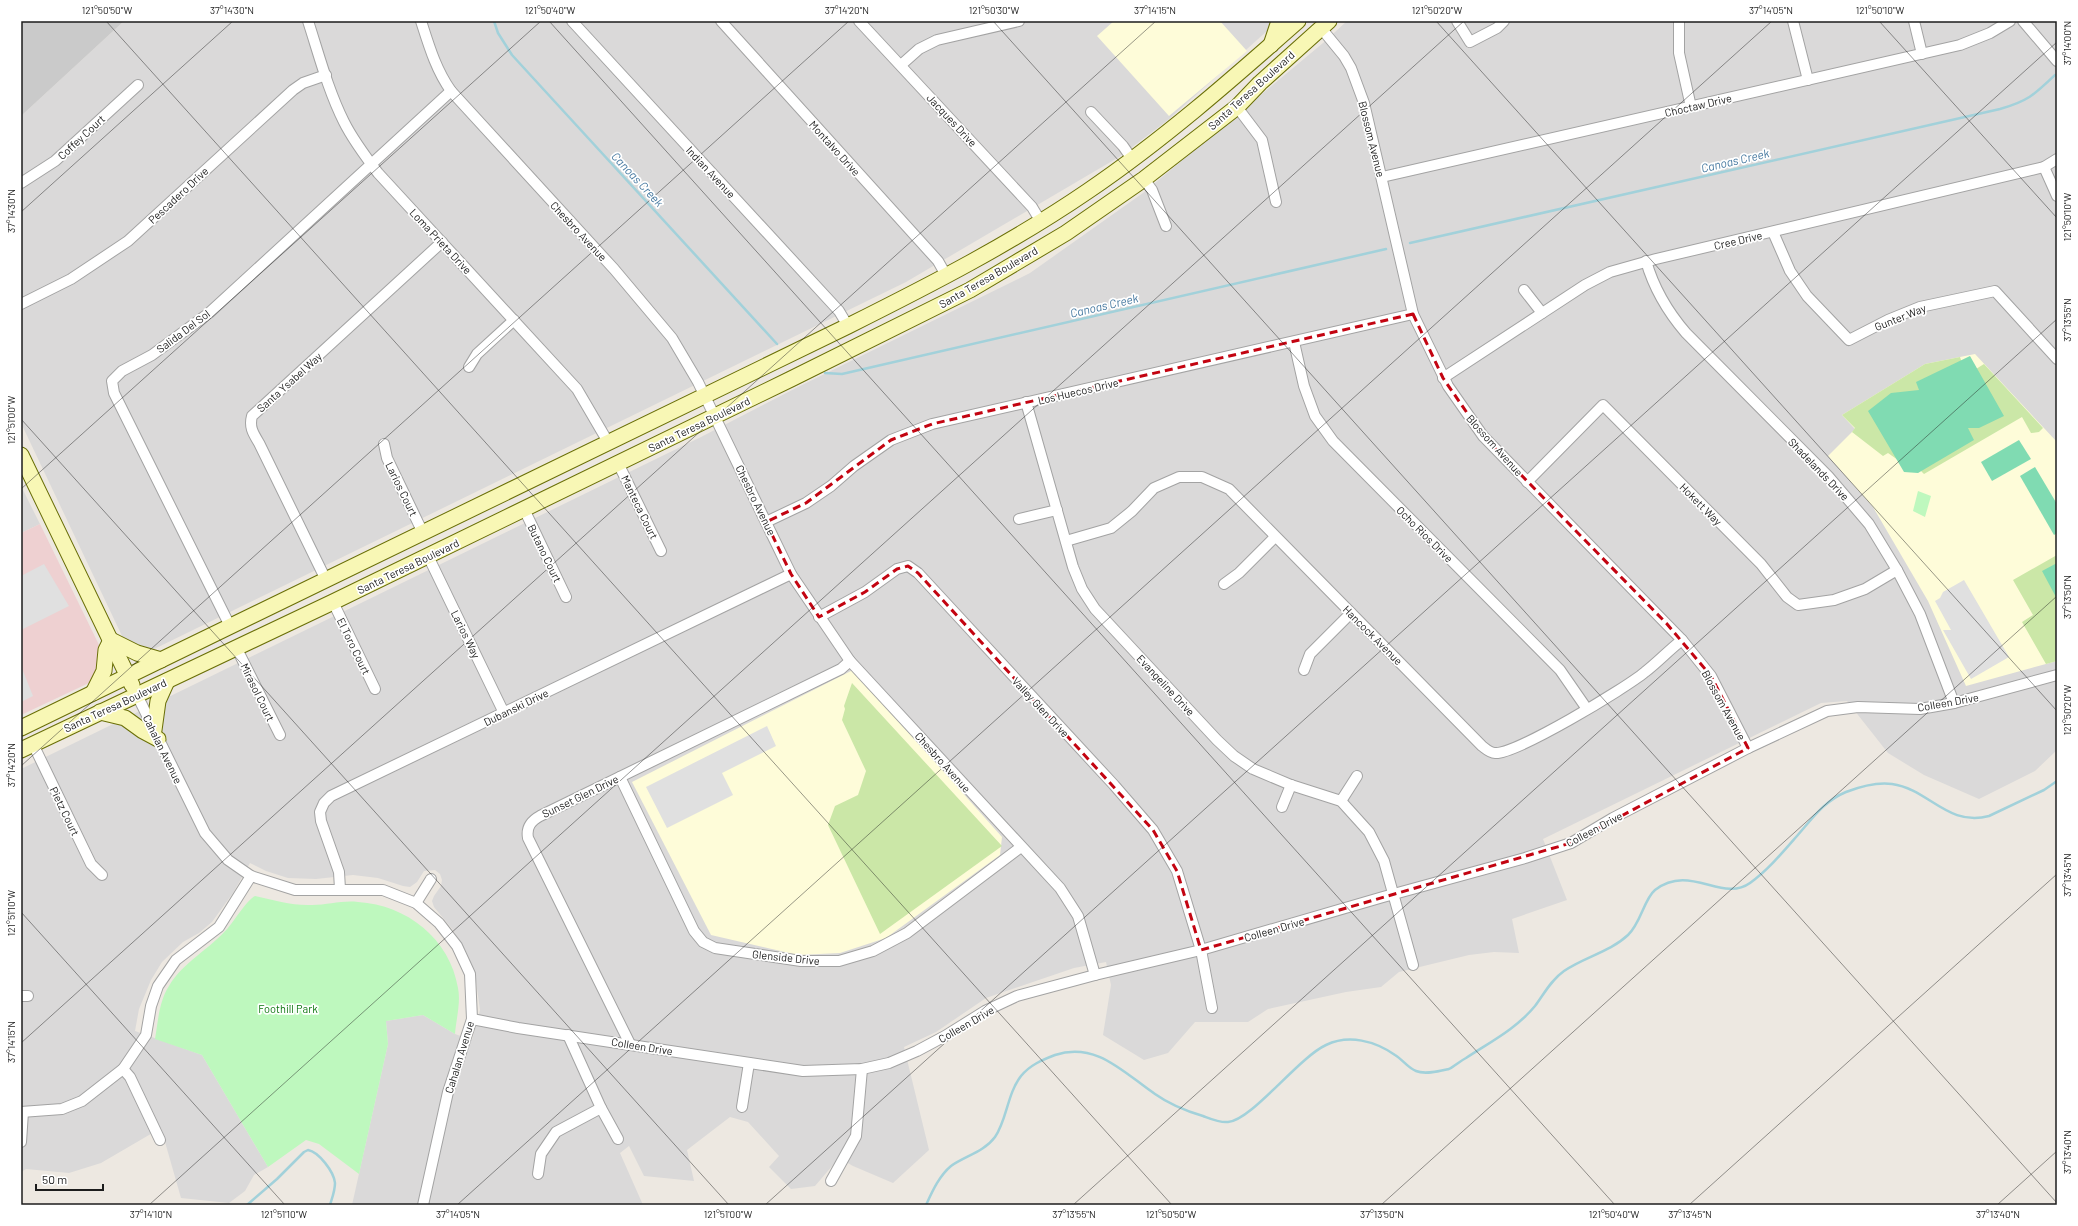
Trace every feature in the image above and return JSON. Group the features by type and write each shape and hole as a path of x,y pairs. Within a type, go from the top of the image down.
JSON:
{"main road":[{"path":"1271,46 1279,21"},
{"name":"Santa Teresa Boulevard","path":"21,728 848,326 946,276 1041,222 1132,159 1188,117 1298,21"},
{"name":"Santa Teresa Boulevard","path":"27,747 137,694 237,649 524,510 970,290 1066,233 1144,179 1237,107 1322,23"},
{"name":"Cahalan Avenue","path":"21,454 25,472 137,694"},
{"path":"93,693 104,671 106,650 111,640 138,653 161,660"},
{"path":"100,712 125,718 143,731 156,735 158,701 167,681"}],"street":[{"name":"Loma Prieta Drive","path":"308,21 334,101 344,123 359,149 371,164 577,389 608,442"},
{"name":"Chesbro Avenue","path":"421,21 432,57 442,79 450,91 614,269 672,338 715,416 791,574 819,617 850,661 1021,848 1060,888 1078,916 1095,975"},
{"name":"Indian Avenue","path":"572,21 840,311 848,326"},
{"name":"Montalvo Drive","path":"721,21 938,261 946,276"},
{"name":"Jacques Drive","path":"859,21 1032,207 1041,222"},
{"path":"901,65 919,49 937,40 984,25 1019,21"},
{"path":"1457,21 1470,42 1497,28 1504,21"},
{"path":"1679,21 1679,53 1691,107"},
{"path":"1793,21 1808,80"},
{"path":"1914,21 1922,54"},
{"name":"Choctaw Drive","path":"1382,177 1960,45 1990,33 2010,21"},
{"path":"2023,21 2057,61"},
{"name":"Blossom Avenue","path":"1322,23 1351,68 1364,103 1413,314 1443,378 1483,436 1682,640 1710,676 1748,748"},
{"name":"Pescadero Drive","path":"21,304 71,279 110,254 145,226 293,90 303,83 326,75"},
{"name":"Coffey Court","path":"21,184 55,161 138,85"},
{"name":"Salida Del Sol","path":"230,626 114,393 112,381 122,371 152,355 208,313 450,91"},
{"path":"1237,107 1262,140 1276,202"},
{"path":"1091,112 1123,146 1132,159"},
{"name":"Cree Drive","path":"1443,378 1585,285 1610,272 1646,262 2044,167 2057,159"},
{"path":"2044,167 2057,196"},
{"path":"1144,179 1152,190 1166,226"},
{"name":"Gunter Way","path":"1773,232 1790,271 1807,296 1849,340 1888,320 1920,307 1995,292 2057,359"},
{"name":"Santa Ysabel Way","path":"326,580 259,443 253,434 250,426 252,416 442,242"},
{"name":"Shadelands Drive","path":"1646,262 1659,296 1668,312 1686,333 1846,495 1872,528 1897,570 1920,614 1954,703"},
{"path":"1524,290 1542,313"},
{"name":"Los Huecos Drive","path":"766,522 806,503 831,486 854,466 891,440 932,424 1413,314"},
{"path":"469,367 477,354 514,320"},
{"name":"Ocho Rios Drive","path":"1294,342 1304,386 1315,416 1333,442 1560,670 1586,709"},
{"name":"Evangeline Drive","path":"1026,402 1066,541 1072,567 1082,589 1095,608 1234,756 1253,769 1341,801 1369,832 1384,861 1413,965"},
{"name":"Hokett Way","path":"1527,482 1603,405 1761,564 1787,597 1798,605 1834,600 1865,589 1897,570"},
{"name":"Larios Court","path":"384,444 386,458 423,533"},
{"name":"Manteca Court","path":"618,463 661,551"},
{"name":"Hancock Avenue","path":"1066,541 1111,528 1132,511 1154,488 1178,477 1202,477 1229,489 1488,751 1495,753 1503,752 1540,735 1586,709 1645,672 1682,640"},
{"name":"Butano Court","path":"524,510 566,597"},
{"path":"1019,519 1057,510"},
{"path":"1224,584 1239,573 1275,537"},
{"name":"Larios Way","path":"428,556 504,713"},
{"name":"Valley Glen Drive","path":"819,617 865,592 897,569 908,566 918,573 1114,785 1153,830 1177,871 1201,950"},
{"name":"Dubanski Drive","path":"340,889 333,851 321,821 320,812 324,803 331,796 791,574"},
{"name":"El Toro Court","path":"333,602 375,689"},
{"path":"1304,670 1310,654 1351,613"},
{"name":"Mirasol Court","path":"237,649 280,735"},
{"name":"Sunset Glen Drive","path":"630,1044 528,838 527,831 534,819 841,669 850,661"},
{"name":"Colleen Drive","path":"472,1019 803,1072 862,1069 889,1062 917,1051 945,1036 985,1011 1017,996 1095,975 1201,950 1393,894 1525,858 1570,843 1613,818 1748,748 1827,711 1858,707 1920,708 1954,703 2057,675"},
{"name":"Cahalan Avenue","path":"137,694 205,833 228,860 251,876 295,890 383,890 416,903 439,923 457,946 470,974 472,1019 448,1092 423,1205"},
{"name":"Pietz Court","path":"27,747 91,864 102,875"},
{"path":"1341,801 1357,776"},
{"name":"Glenside Drive","path":"620,777 694,931 703,942 715,948 801,961 839,961 873,951 907,933 1021,848"},
{"path":"1282,807 1291,784"},
{"path":"21,1142 22,1112 62,1108 82,1101 123,1069 146,1035 158,986 176,960 219,927 251,876"},
{"path":"416,903 431,879"},
{"path":"1201,950 1212,1008"},
{"path":"568,1035 601,1108 618,1139"},
{"path":"742,1107 749,1063"},
{"path":"123,1069 130,1077 160,1140"},
{"path":"831,1181 856,1136 862,1069"},
{"path":"538,1174 541,1154 556,1132 601,1108"}],"highlighted area":[{"path":"1413,314 1443,378 1483,436 1667,624 1711,676 1748,748 1571,843 1201,950 1177,871 1153,830 918,573 908,566 897,569 865,592 819,617 791,574 766,522 806,503 891,440 932,424"}],"shaded area":[{"path":"21,21 124,21 21,116"},
{"path":"124,21 1278,21 1168,120 1119,157 906,282 148,652 123,638 21,423 21,116"},
{"path":"1114,21 1220,21 1247,51 1169,116 1097,36"},
{"path":"1347,21 2057,21 2057,750 2035,771 1979,799 1924,775 1888,753 1847,701 1821,703 1543,839 1567,900 1512,919 1519,953 1494,952 1469,955 1399,972 1381,987 1346,992 1268,1009 1248,1022 1195,1022 1168,1053 1144,1060 1103,1035 1111,985 1106,962 1074,968 986,998 936,1032 904,1047 929,1150 893,1183 853,1166 839,1158 815,1186 791,1189 769,1167 779,1156 748,1122 730,1117 687,1150 694,1181 644,1176 629,1146 620,1153 643,1205 352,1205 388,1044 386,1021 423,1015 455,1034 472,1040 480,1010 475,974 466,952 453,930 434,907 432,901 441,886 442,880 440,874 435,870 424,871 417,882 410,887 378,878 353,875 316,879 288,878 266,871 250,863 233,893 212,922 199,933 183,942 162,962 151,980 139,1009 135,1031 202,1055 268,1167 254,1175 245,1191 229,1203 181,1198 161,1128 101,1163 69,1173 26,1169 21,1172 21,769 701,437 798,387 1030,273 1143,193 1323,43"},
{"path":"1975,354 2057,442 2057,661 1966,686 1928,601 1873,507 1828,456 1855,429 1842,415 1925,364"},
{"path":"21,486 40,524 21,533"},
{"path":"40,524 100,647 102,667 91,682 21,715 21,533"},
{"path":"44,564 69,606 21,630 21,576"},
{"path":"1964,580 2009,657 1971,679 1943,630 1951,630 1935,601 1940,598 1943,592"},
{"path":"21,666 33,696 21,702"},
{"path":"853,670 1002,837 1000,855 886,938 840,953 798,955 711,935 632,782"},
{"path":"767,726 776,746 722,773 733,795 667,828 646,787"}],"green space":[{"path":"1970,356 2004,416 1979,428 1968,428 1974,440 1918,473 1904,472 1868,411 1891,393 1919,390 1916,382"},
{"path":"1960,357 1962,363 1976,369 1984,364 2043,428 2039,432 2031,433 2022,417 1924,474 1921,471 1924,466 1894,449 1898,460 1888,453 1883,456 1852,432 1855,428 1842,415 1925,364"},
{"path":"2019,440 2031,459 1992,481 1981,462"},
{"path":"2035,467 2057,504 2057,533 2054,535 2020,476"},
{"path":"1918,491 1931,496 1925,517 1913,511"},
{"path":"2057,555 2057,661 2046,664 2022,622 2033,615 2013,580"},
{"path":"2057,563 2057,599 2042,571"},
{"path":"852,683 1002,846 880,934 828,825 835,806 858,795 866,771 842,720 845,709 844,706"},
{"name":"Foothill Park","path":"255,896 298,905 352,902 376,905 393,910 409,918 436,940 446,954 453,970 459,993 455,1034 423,1015 386,1021 388,1044 359,1174 319,1144 306,1140 268,1167 202,1055 155,1039 159,1012 163,998 175,977 221,936 241,910"}],"waterway":[{"name":"Canoas Creek","path":"494,21 498,33 512,55 777,344"},
{"name":"Canoas Creek","path":"1410,243 2000,109 2024,100 2041,88 2055,75"},
{"name":"Canoas Creek","path":"825,373 842,374 1386,249"},
{"path":"926,1205 936,1184 951,1166 985,1146 995,1137 1002,1123 1016,1083 1021,1076 1032,1066 1055,1055 1070,1052 1084,1052 1109,1061 1160,1098 1184,1109 1225,1122 1238,1119 1250,1111 1302,1062 1326,1045 1335,1042 1353,1040 1379,1046 1398,1057 1410,1068 1424,1073 1449,1069 1520,1022 1535,1006 1551,983 1564,971 1613,946 1628,935 1636,924 1648,899 1655,890 1668,883 1681,880 1693,881 1728,889 1739,888 1750,883 1775,861 1825,805 1846,792 1868,785 1892,784 1905,787 1950,812 1961,816 1974,818 1989,816 2044,790 2057,781"},
{"path":"247,1205 308,1150 317,1154 332,1173 335,1183 330,1205"}]}
